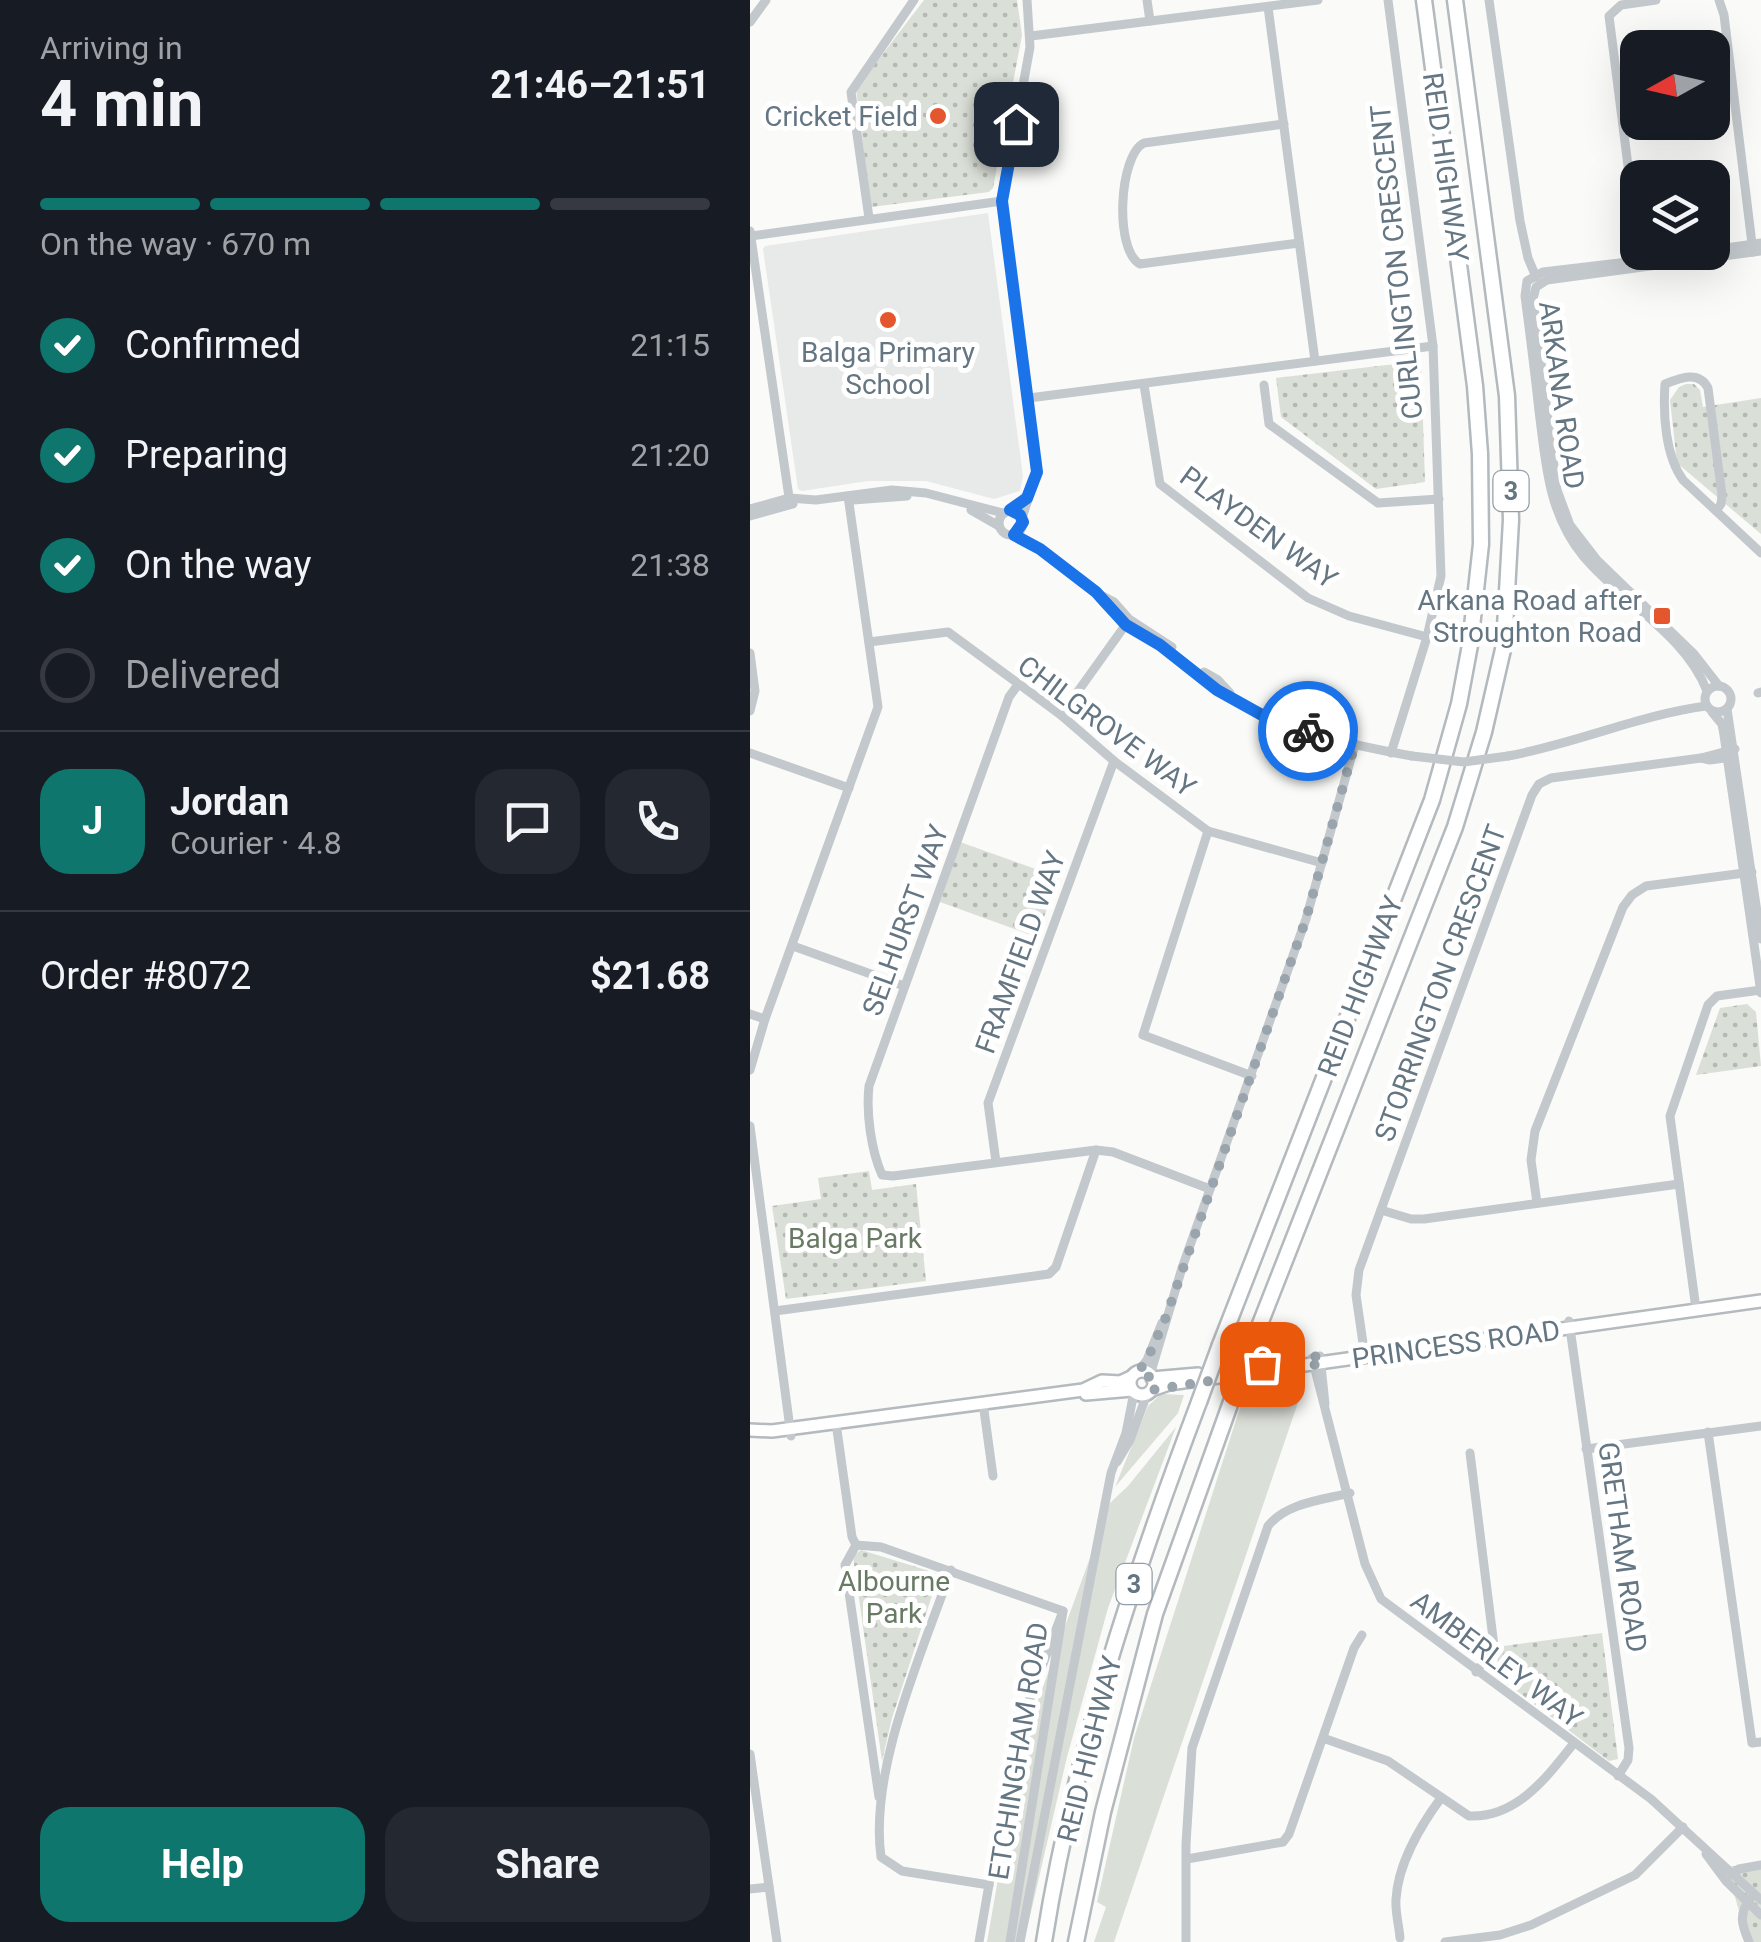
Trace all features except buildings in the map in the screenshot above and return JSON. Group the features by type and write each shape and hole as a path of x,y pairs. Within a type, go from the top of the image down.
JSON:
{"highway":[{"name":"REID HIGHWAY","path":"1043,1942 1100,1693 1128,1602 1220,1346 1432,800 1454,723 1470,645 1481,544 1480,454 1424,0"},
{"name":"REID HIGHWAY","path":"1079,1942 1085,1895 1117,1756 1155,1614 1251,1348 1455,827 1484,732 1504,645 1512,520 1507,396 1455,0"}],"main road":[{"name":"PRINCESS ROAD","path":"790,1433 1761,1298"},
{"name":"PRINCESS ROAD","path":"750,1434 837,1430 984,1406"}],"street":[{"path":"750,22 766,0"},
{"path":"869,218 851,92 914,0"},
{"path":"1019,527 1037,472 1002,201 1030,36 1027,0"},
{"path":"1147,0 1150,21"},
{"path":"1030,36 1318,0"},
{"name":"CURLINGTON CRESCENT","path":"1388,0 1433,346 1441,576 1392,753"},
{"name":"ARKANA ROAD","path":"1490,0 1521,252 1534,282 1548,480 1562,525 1591,565 1679,647 1701,674 1708,701 1722,724 1731,753"},
{"path":"1627,160 1609,16 1621,5 1656,0"},
{"path":"1719,0 1757,248"},
{"path":"1268,7 1315,362"},
{"path":"1284,124 1136,147 1131,154 1123,200 1124,224 1128,250 1132,260 1140,264 1300,242"},
{"path":"790,501 750,234 1002,201"},
{"path":"1730,249 1757,248"},
{"path":"1730,251 1757,248"},
{"path":"1534,282 1620,264"},
{"name":"ARKANA ROAD","path":"1534,282 1557,490 1570,525 1598,560 1694,654 1730,696 1727,709 1731,753 1761,991"},
{"path":"1029,398 1433,346"},
{"path":"1716,510 1722,495 1708,388 1697,377 1681,378 1665,384 1672,459 1683,480 1761,553"},
{"path":"1264,384 1269,424 1378,502 1440,499"},
{"name":"PLAYDEN WAY","path":"1144,385 1160,484 1308,598 1349,616 1427,637"},
{"path":"848,498 892,490 926,492 1007,512 1040,549 1096,592 1127,622 1186,661 1214,687 1271,720 1392,753 1464,762 1508,756 1568,743 1708,701 1718,686"},
{"path":"750,512 790,501 912,495 974,511 1004,533 1019,527"},
{"path":"750,1070 878,707 848,498"},
{"path":"999,526 1007,512 1027,498"},
{"path":"1061,716 1127,622"},
{"name":"CHILGROVE WAY","path":"869,642 948,632 1208,831 1322,863"},
{"path":"750,653 755,691 750,711"},
{"name":"SELHURST WAY","path":"996,1162 882,1174 868,1100 869,1086 904,986 1009,698 1018,686"},
{"path":"1708,701 1727,709"},
{"name":"ETCHINGHAM ROAD","path":"1020,1942 1110,1473 1130,1440 1142,1383 1252,1076 1322,863 1355,744"},
{"path":"750,753 849,788"},
{"name":"STORRINGTON CRESCENT","path":"1364,1354 1357,1277 1532,795 1539,784 1550,778 1700,758 1710,760 1731,753"},
{"name":"FRAMFIELD WAY","path":"996,1162 988,1103 1114,762"},
{"path":"1208,831 1143,1035 1252,1076"},
{"path":"1538,1203 1531,1160 1536,1131 1623,908 1646,886 1748,873"},
{"name":"ARKANA ROAD","path":"1748,873 1761,938"},
{"path":"794,946 904,986"},
{"path":"1696,1306 1670,1116 1708,1005 1717,996 1761,991"},
{"path":"750,1014 765,1019"},
{"path":"750,1126 790,1433"},
{"path":"775,1311 1049,1274 1056,1267 1096,1150"},
{"path":"996,1162 1096,1150 1113,1152 1210,1189"},
{"path":"1381,1210 1424,1219 1679,1184"},
{"name":"GRETHAM ROAD","path":"1569,1325 1629,1748 1628,1760 1618,1776"},
{"name":"AMBERLEY WAY","path":"1316,1361 1365,1564 1381,1599 1682,1827 1754,1899 1761,1915"},
{"path":"984,1406 993,1476"},
{"path":"1586,1449 1761,1426"},
{"path":"837,1430 856,1545"},
{"path":"1708,1432 1752,1742 1761,1742"},
{"path":"1470,1453 1494,1636 1494,1646 1476,1672"},
{"path":"1186,1942 1192,1748 1268,1526 1288,1510 1350,1493"},
{"path":"856,1545 881,1547 1063,1610"},
{"path":"856,1545 845,1565 880,1805"},
{"path":"951,1570 897,1724 878,1834 881,1857 902,1871 988,1886"},
{"name":"ETCHINGHAM ROAD","path":"979,1942 1014,1741 1063,1610"},
{"name":"ETCHINGHAM ROAD","path":"1010,1942 1063,1610"},
{"path":"1186,1859 1283,1842 1362,1635"},
{"path":"1324,1738 1388,1760 1470,1816 1486,1816 1534,1792 1574,1744"},
{"path":"750,1754 777,1942"},
{"path":"1401,1941 1398,1888 1411,1848 1440,1798"},
{"path":"1445,1942 1530,1926 1635,1875 1682,1827"},
{"path":"1730,1878 1739,1869 1761,1865"},
{"path":"750,1889 769,1886"},
{"path":"1749,1942 1741,1923 1754,1899"}],"shaded area":[{"name":"Balga Primary School","path":"988,213 1023,476 1020,491 994,499 926,481 868,481 798,489 765,246"}],"green space":[{"path":"924,0 1017,0 1022,35 993,188 989,192 871,207 856,89"},
{"path":"1421,361 1425,482 1376,489 1281,417 1276,378"},
{"path":"1686,384 1694,384 1700,390 1703,407 1761,398 1761,534 1677,463 1670,400"},
{"path":"960,842 1058,877 1037,937 940,902"},
{"path":"1747,1004 1756,1012 1761,1066 1696,1075 1720,1008"},
{"name":"Balga Park","path":"869,1171 872,1190 916,1184 926,1281 786,1299 772,1206 821,1199 818,1178"},
{"path":"1305,1382 1114,1942 1094,1942 1106,1907 1097,1902 1134,1738 1246,1389"},
{"path":"1161,1394 1184,1395 1178,1413 1115,1487 1148,1406"},
{"path":"1176,1427 1108,1608 1067,1757 1024,1942 987,1942 1021,1747 1110,1503"},
{"name":"Albourne Park","path":"861,1550 939,1574 882,1761 853,1556"},
{"path":"1602,1633 1618,1759 1609,1761 1500,1678 1497,1657 1504,1646"},
{"path":"1761,1863 1761,1942 1753,1942 1726,1867"}],"way so far":[{"path":"1262,1364 1320,1356 1320,1364 1170,1384 1152,1390 1152,1378 1146,1372 1138,1372 1166,1317 1284,984 1355,744 1308,731"}],"place":[{"name":"Cricket Field","path":"938,116"},
{"name":"Balga Primary School","path":"888,320"},
{"name":"Arkana Road after Stroughton Road","path":"1662,616"}],"route":[{"path":"1016,124 1002,201 1037,478 1027,498 1010,510 1020,515 1023,522 1014,535 1040,549 1096,592 1126,625 1160,645 1217,690 1271,720 1308,731"}]}
